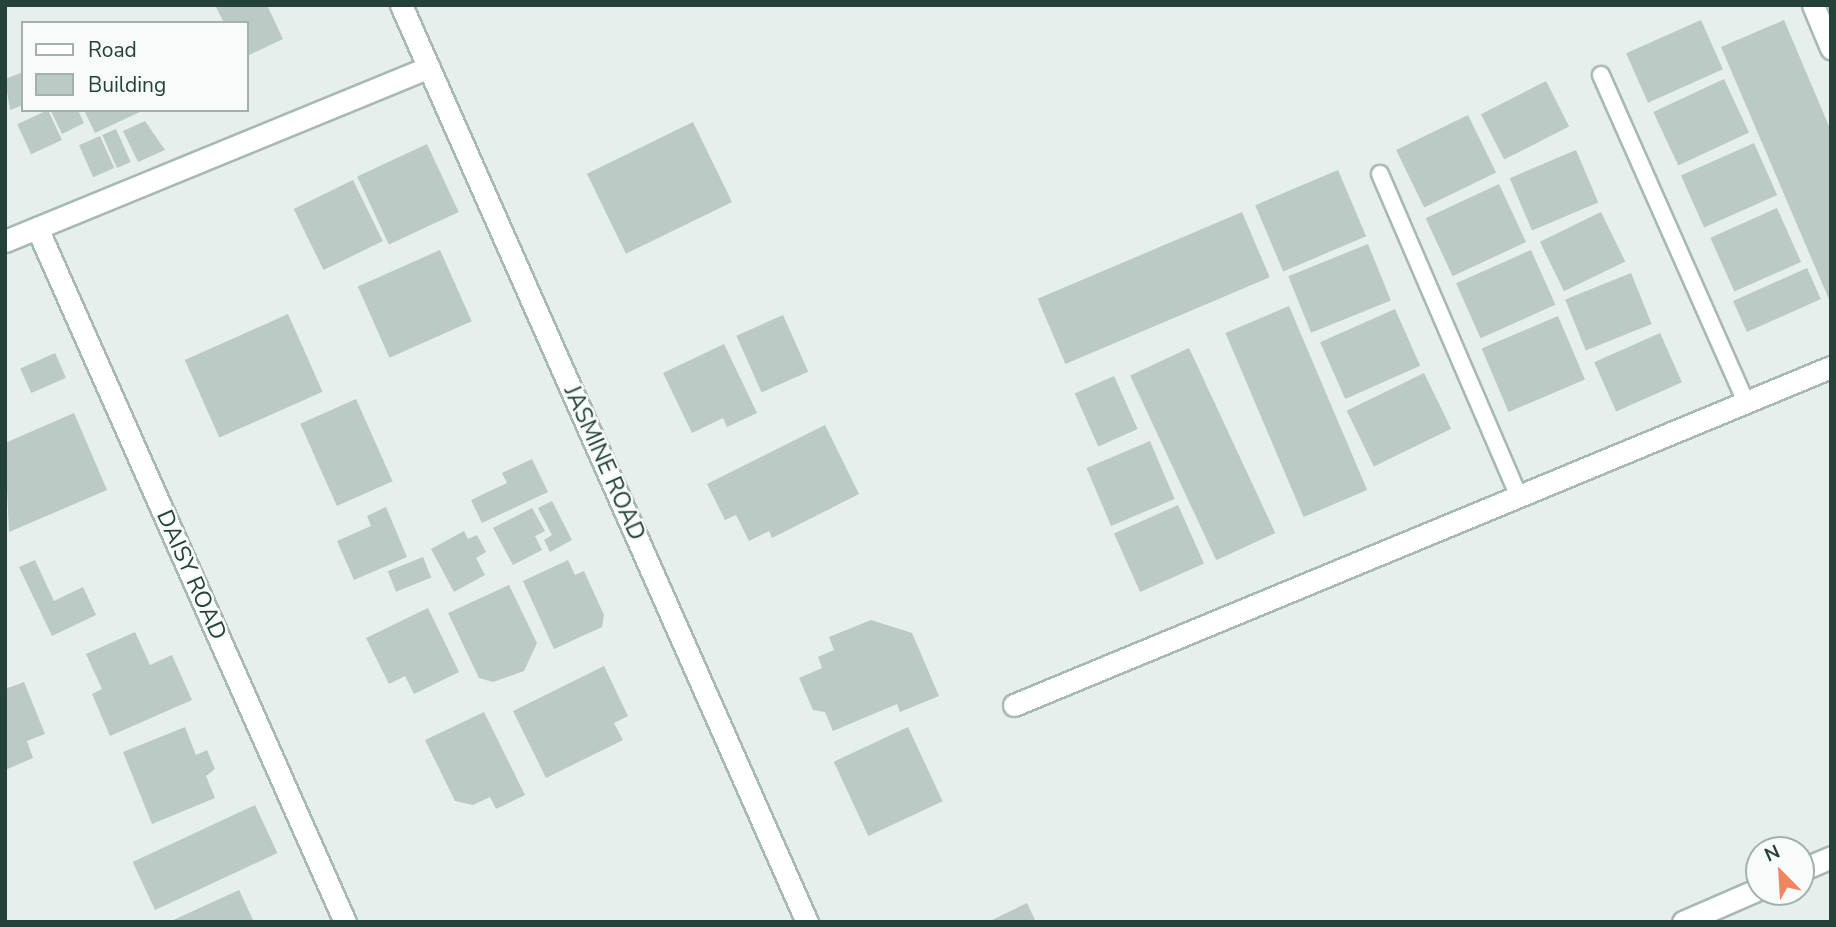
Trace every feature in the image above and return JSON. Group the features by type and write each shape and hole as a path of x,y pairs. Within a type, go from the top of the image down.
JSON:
{"street":[{"name":"JASMINE ROAD","path":"401,5 807,922"},
{"path":"1813,5 1831,48"},
{"path":"5,241 429,67"},
{"name":"DAISY ROAD","path":"37,228 345,922"},
{"path":"1014,705 1831,367"},
{"path":"1682,922 1745,895"}],"lane":[{"path":"1601,75 1746,402"},
{"path":"1380,174 1519,496"}],"building":[{"path":"215,5 267,5 283,39 248,56 248,21 223,21"},
{"path":"1701,20 1723,69 1648,103 1626,53"},
{"path":"1784,20 1831,131 1831,304 1721,47"},
{"path":"21,73 21,106 10,110 5,79"},
{"path":"1724,79 1749,132 1678,165 1653,112"},
{"path":"1546,81 1569,126 1504,160 1481,114"},
{"path":"49,112 62,140 31,154 17,124"},
{"path":"51,112 79,112 84,123 62,134"},
{"path":"85,112 140,112 95,133"},
{"path":"1468,115 1496,173 1424,208 1396,150"},
{"path":"145,121 165,150 138,162 123,131"},
{"path":"693,122 732,202 626,254 587,174"},
{"path":"116,129 131,162 117,168 102,135"},
{"path":"100,136 114,168 93,177 79,145"},
{"path":"1754,143 1777,195 1704,228 1681,176"},
{"path":"427,144 459,212 389,245 357,177"},
{"path":"1576,150 1598,202 1532,231 1510,178"},
{"path":"1338,170 1366,236 1283,271 1255,205"},
{"path":"353,180 383,241 323,270 294,209"},
{"path":"1499,184 1526,242 1453,276 1426,218"},
{"path":"1777,208 1801,262 1734,292 1710,238"},
{"path":"1242,212 1270,277 1065,364 1038,299"},
{"path":"1601,212 1625,261 1564,291 1540,242"},
{"path":"1368,244 1391,301 1311,333 1288,276"},
{"path":"440,250 472,321 390,358 358,287"},
{"path":"1531,250 1555,305 1480,338 1456,283"},
{"path":"1807,268 1821,299 1747,332 1733,301"},
{"path":"1631,273 1652,324 1586,351 1565,300"},
{"path":"1289,306 1367,490 1304,517 1225,333"},
{"path":"1395,309 1420,366 1345,399 1320,342"},
{"path":"288,314 323,392 219,438 185,360"},
{"path":"783,315 808,372 762,392 736,336"},
{"path":"1558,316 1585,380 1509,412 1482,348"},
{"path":"1660,333 1682,382 1616,412 1594,362"},
{"path":"724,344 757,413 727,427 723,418 692,433 663,373"},
{"path":"1189,348 1275,533 1216,560 1130,375"},
{"path":"55,353 66,378 31,393 20,368"},
{"path":"1424,373 1451,429 1374,466 1347,411"},
{"path":"1114,376 1138,429 1098,446 1075,393"},
{"path":"356,399 393,481 337,506 300,424"},
{"path":"74,413 107,490 9,532 5,443"},
{"path":"825,425 859,494 772,538 769,531 749,541 736,515 725,520 707,484"},
{"path":"1150,441 1175,499 1111,526 1086,468"},
{"path":"532,459 548,492 482,523 471,500 507,483 502,473"},
{"path":"552,501 572,540 550,552 544,540 552,535 538,508"},
{"path":"1178,505 1204,563 1140,592 1114,533"},
{"path":"386,507 407,557 354,580 337,541 371,526 367,516"},
{"path":"532,508 545,531 535,536 542,550 513,565 493,528"},
{"path":"464,531 468,539 477,535 486,552 476,558 485,575 454,592 431,549"},
{"path":"423,557 431,577 396,592 388,571"},
{"path":"35,560 54,601 83,587 96,615 52,636 19,567"},
{"path":"568,560 575,575 584,571 604,615 602,627 554,649 523,581"},
{"path":"509,585 537,643 524,671 493,682 479,678 448,613"},
{"path":"428,608 459,672 414,694 405,676 389,684 366,638"},
{"path":"871,620 912,633 939,696 900,712 897,704 833,731 825,712 813,710 799,678 822,668 818,657 834,650 829,637"},
{"path":"135,632 150,665 172,655 192,700 110,736 92,694 102,689 86,654"},
{"path":"604,666 628,716 614,723 623,740 546,778 513,711"},
{"path":"24,682 45,734 27,741 33,758 5,770 5,689"},
{"path":"484,712 525,795 496,809 490,797 473,805 455,801 425,740"},
{"path":"185,727 196,755 207,750 215,769 206,776 215,798 152,824 123,752"},
{"path":"908,727 943,801 868,836 834,762"},
{"path":"255,805 277,853 155,910 133,862"},
{"path":"239,890 254,922 169,922"},
{"path":"1027,903 1036,922 988,922"}]}
